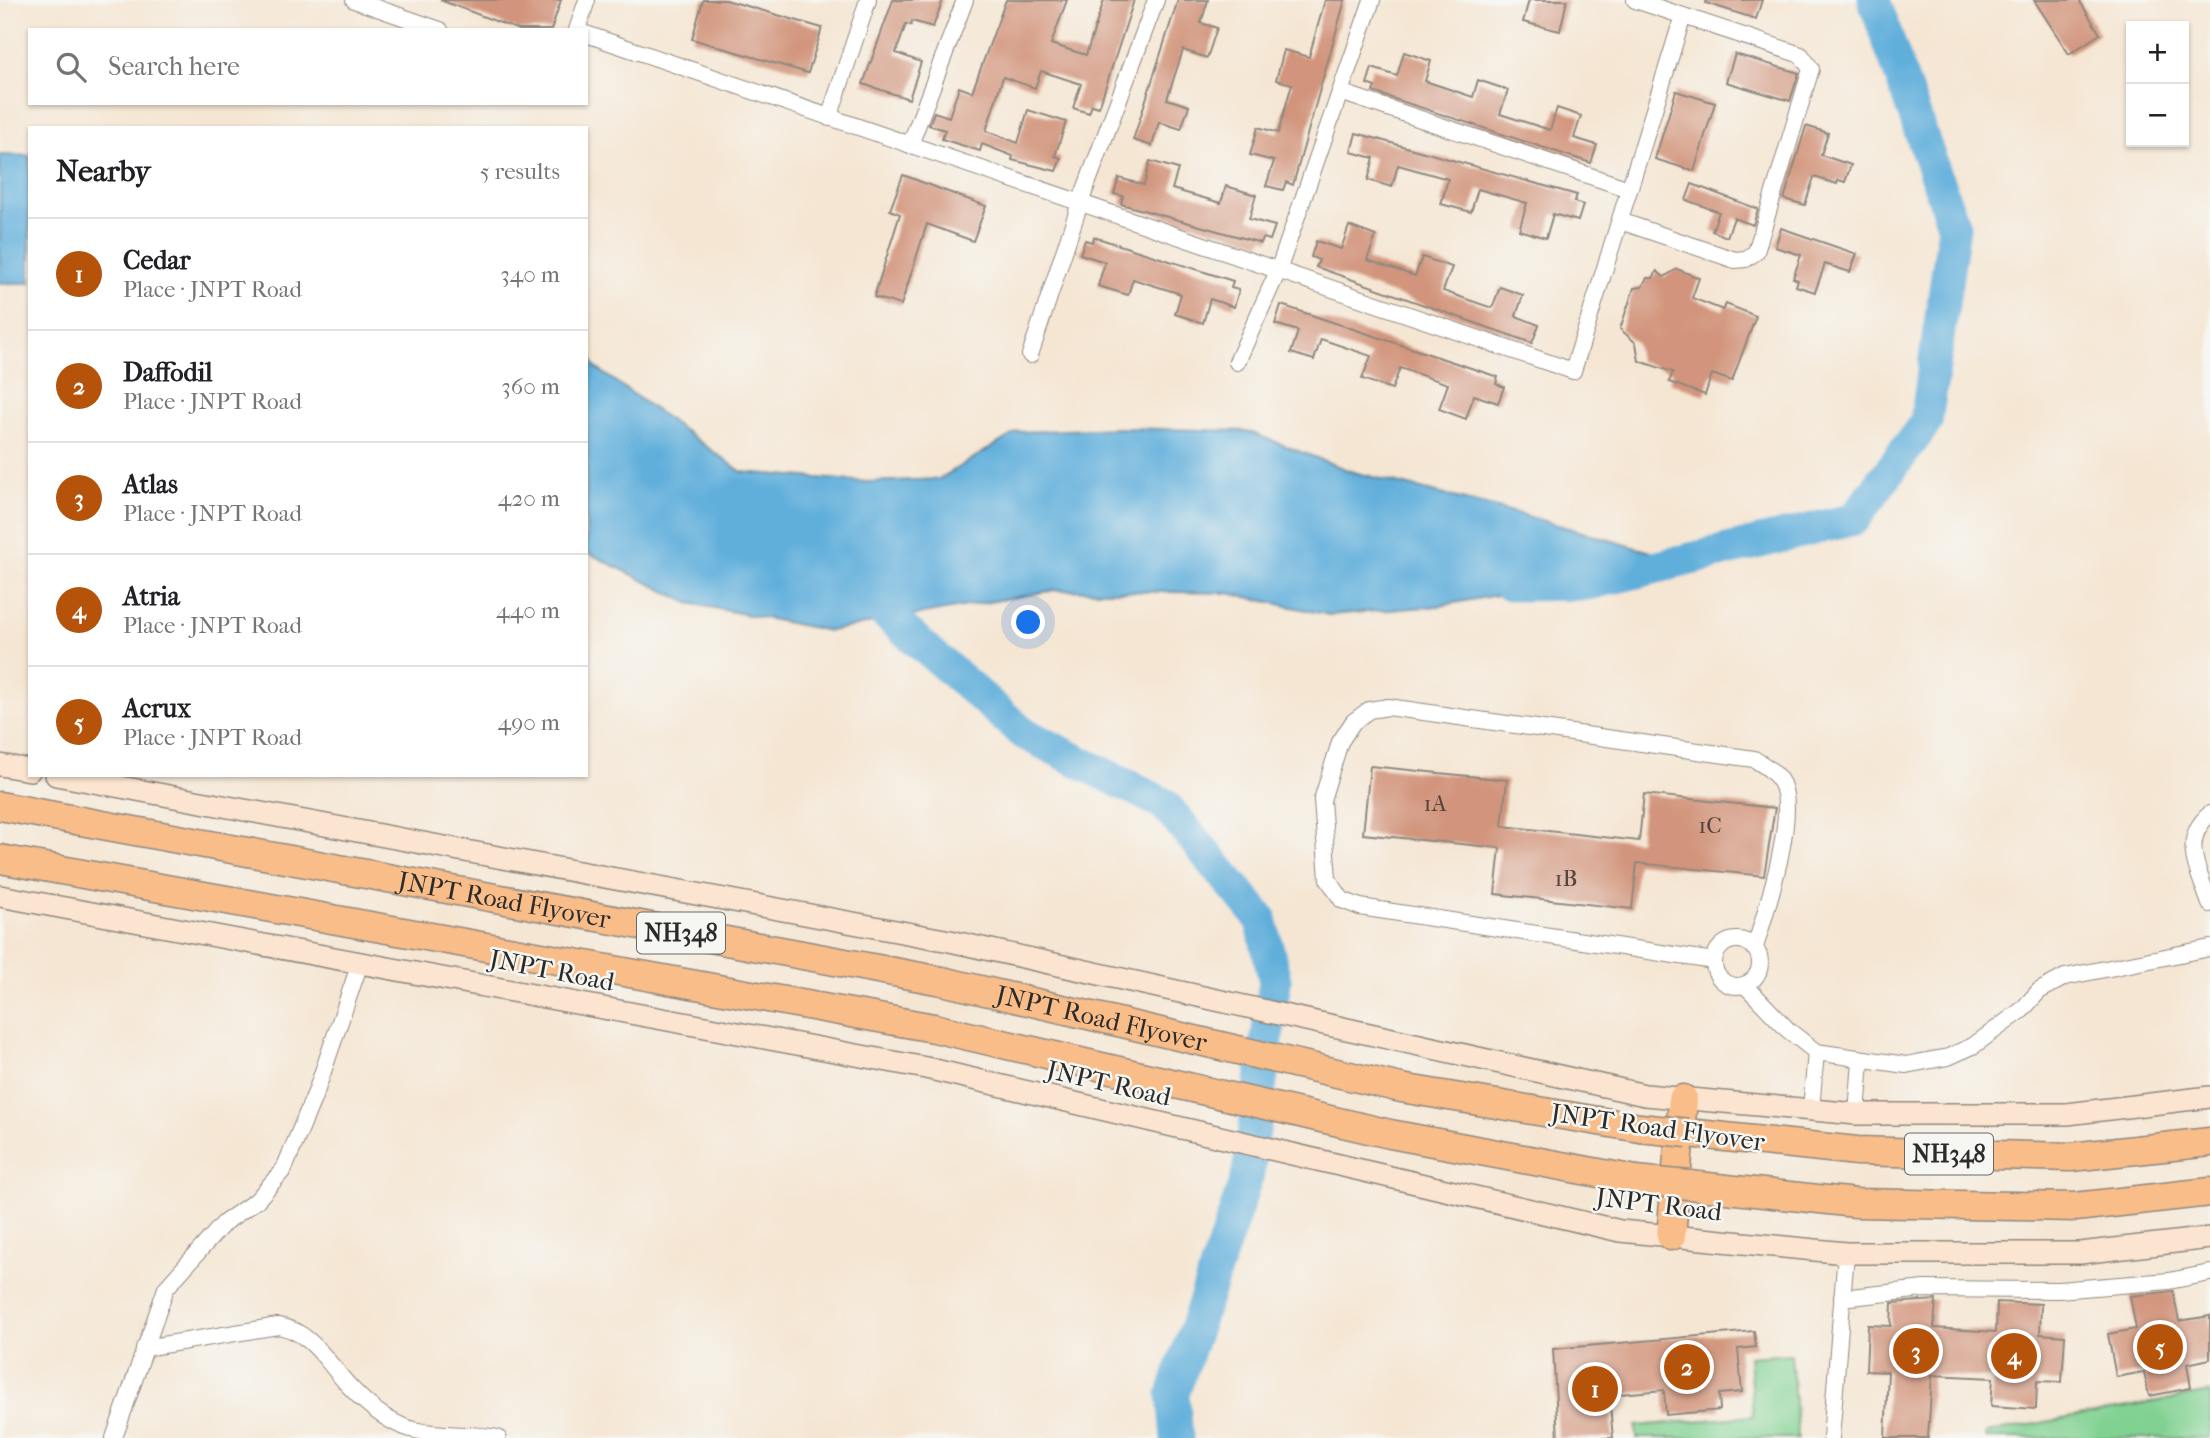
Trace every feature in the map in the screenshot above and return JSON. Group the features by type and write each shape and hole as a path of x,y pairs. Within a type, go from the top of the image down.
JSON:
{"highway":[{"name":"JNPT Road Flyover","path":"0,806 942,981 1401,1088 1640,1128 1857,1151 2071,1157 2210,1142"},
{"name":"JNPT Road Flyover","path":"0,859 934,1028 1346,1124 1636,1180 1856,1203 2076,1207 2210,1192"},
{"path":"1671,1236 1683,1098"}],"street":[{"path":"354,0 434,28"},
{"path":"577,28 587,0"},
{"path":"829,118 868,0"},
{"path":"910,145 965,0"},
{"path":"1030,355 1080,203 1156,0"},
{"path":"1237,362 1278,271 1372,0"},
{"path":"1619,221 1735,260 1746,259 1756,251 1811,69 1801,55 1635,0"},
{"path":"588,35 1573,372 1683,16"},
{"path":"1340,92 1629,189"},
{"path":"1714,961 1360,907 1342,900 1328,879 1322,800 1340,742 1353,722 1369,710 1388,707 1754,759 1770,768 1781,782 1787,803 1771,897 1755,947"},
{"path":"0,765 28,771"},
{"path":"66,777 950,941 1411,1046 1645,1096 1857,1114 2067,1114 2210,1097"},
{"path":"2210,814 2196,826 2192,839 2210,904"},
{"name":"JNPT Road","path":"0,896 926,1068 1619,1231 1846,1253 2080,1253 2210,1238"},
{"path":"1741,939 1755,947 1759,953 1760,968 1752,981 1745,985 1730,985 1723,981 1714,968 1714,961 1715,953 1726,942 1741,939"},
{"path":"1745,985 1788,1030 1816,1052 1906,1065 1948,1057 1973,1046 2022,1010 2039,990 2065,977 2210,948"},
{"path":"114,1438 166,1288 224,1223 257,1200 284,1169 316,1092 360,963"},
{"path":"1811,1110 1816,1052"},
{"path":"1857,1114 1861,1060"},
{"path":"1831,1438 1846,1253"},
{"path":"1842,1298 1924,1289 2058,1290 2169,1281 2210,1273"},
{"path":"144,1348 278,1326 290,1327 306,1336 351,1388 382,1414 403,1426 498,1438"}],"green space":[{"path":"1791,1354 1798,1438 1637,1438 1636,1426 1753,1416 1749,1357"},
{"path":"2210,1392 2210,1438 1986,1438 1986,1433"}],"water":[{"path":"0,155 28,156 28,283 0,283"},
{"path":"588,351 595,367 742,472 867,482 939,479 1017,432 1119,428 1247,431 1353,472 1513,512 1682,561 1438,606 1329,615 1228,593 1055,590 829,631 689,603 588,553"}],"building":[{"path":"440,0 561,0 552,28 514,28"},
{"path":"703,0 726,0 822,28 808,73 692,39"},
{"path":"893,0 943,0 933,27 912,21 911,25 906,24 896,53 921,62 909,99 863,84"},
{"path":"1006,0 1067,0 1051,44 1086,55 1104,0 1134,0 1099,107 1092,105 1089,113 1073,108 1081,84 1041,71 1035,88 1003,77 986,131 1018,143 1028,110 1066,122 1055,156 1061,158 1056,171 1012,160 1013,156 982,144 980,151 942,139 945,130 929,125 934,112 949,117 959,87 972,92"},
{"path":"1178,0 1208,0 1201,23 1217,28 1207,58 1183,50 1167,99 1189,106 1181,129 1159,122 1152,146 1133,140"},
{"path":"1325,0 1345,0 1293,185 1286,182 1283,190 1266,186 1274,161 1250,155 1258,127 1278,133 1292,84 1276,80 1284,50 1309,57"},
{"path":"1529,0 1567,0 1560,31 1523,22"},
{"path":"1707,0 1762,0 1756,19 1706,3"},
{"path":"2034,0 2079,0 2100,34 2069,54"},
{"path":"1404,52 1431,61 1425,81 1473,97 1478,80 1508,90 1500,114 1550,130 1557,108 1581,116 1574,138 1597,145 1591,163 1373,92 1375,87 1367,84 1372,68 1397,76"},
{"path":"1735,54 1799,73 1790,101 1726,82"},
{"path":"1676,91 1715,103 1694,171 1655,159"},
{"path":"1806,126 1828,133 1821,155 1851,165 1845,182 1838,180 1837,184 1814,177 1805,205 1784,199"},
{"path":"1356,133 1577,195 1574,202 1583,205 1578,221 1553,214 1546,238 1519,230 1527,203 1478,189 1471,212 1441,204 1448,179 1398,165 1392,187 1368,180 1374,158 1351,152"},
{"path":"1150,161 1178,169 1172,189 1221,203 1226,186 1256,195 1249,219 1275,226 1270,240 1263,238 1261,243 1121,204 1123,196 1114,194 1119,178 1144,185"},
{"path":"903,175 986,206 973,241 927,224 901,305 874,297 900,214 890,210"},
{"path":"1692,184 1758,209 1753,225 1734,218 1727,237 1712,231 1719,212 1686,200"},
{"path":"1349,226 1376,236 1367,260 1415,276 1422,257 1452,267 1443,291 1492,308 1500,287 1523,295 1516,316 1539,325 1532,343 1316,267 1319,260 1311,257 1316,241 1341,249"},
{"path":"1781,228 1857,254 1850,272 1825,264 1815,292 1796,286 1798,280 1793,278 1801,255 1775,247"},
{"path":"1094,237 1233,281 1231,288 1239,290 1234,307 1210,299 1203,323 1175,314 1181,294 1133,279 1128,295 1098,286 1105,262 1080,254 1085,240 1092,242"},
{"path":"1677,269 1699,278 1692,298 1723,310 1726,304 1756,316 1732,381 1712,374 1705,395 1669,382 1673,372 1639,361 1636,343 1620,329 1634,288 1642,287 1647,278 1653,278 1657,271 1664,277"},
{"path":"1281,305 1498,377 1496,384 1504,387 1498,403 1474,395 1466,419 1439,409 1448,384 1400,368 1392,389 1362,379 1371,356 1321,339 1314,360 1291,353 1298,331 1275,324"},
{"path":"1370,766 1507,780 1502,826 1639,841 1644,794 1775,808 1764,876 1637,863 1632,909 1495,894 1500,848 1363,834"},
{"path":"2173,1291 2179,1321 2210,1316 2210,1359 2187,1364 2191,1388 2149,1396 2144,1372 2116,1377 2108,1334 2136,1329 2130,1296"},
{"path":"1936,1300 1934,1328 1996,1332 1997,1302 2041,1304 2040,1334 2065,1336 2062,1382 2037,1381 2036,1409 1991,1406 1993,1378 1932,1375 1928,1438 1885,1438 1888,1372 1866,1371 1868,1325 1891,1326 1892,1303"},
{"path":"1754,1331 1756,1347 1738,1349 1742,1392 1719,1394 1720,1410 1666,1415 1664,1390 1609,1395 1613,1438 1558,1438 1553,1349"}],"waterway":[{"path":"1509,585 1588,584 1854,519 1926,422 1954,227 1874,0"},
{"path":"858,590 1023,733 1164,804 1261,919 1275,981 1248,1174 1173,1394 1177,1438"}],"place":[{"name":"Acrux","path":"2160,1347"},
{"name":"Atlas","path":"1916,1351"},
{"name":"Atria","path":"2014,1356"},
{"name":"Daffodil","path":"1687,1367"},
{"name":"Cedar","path":"1595,1389"}]}
